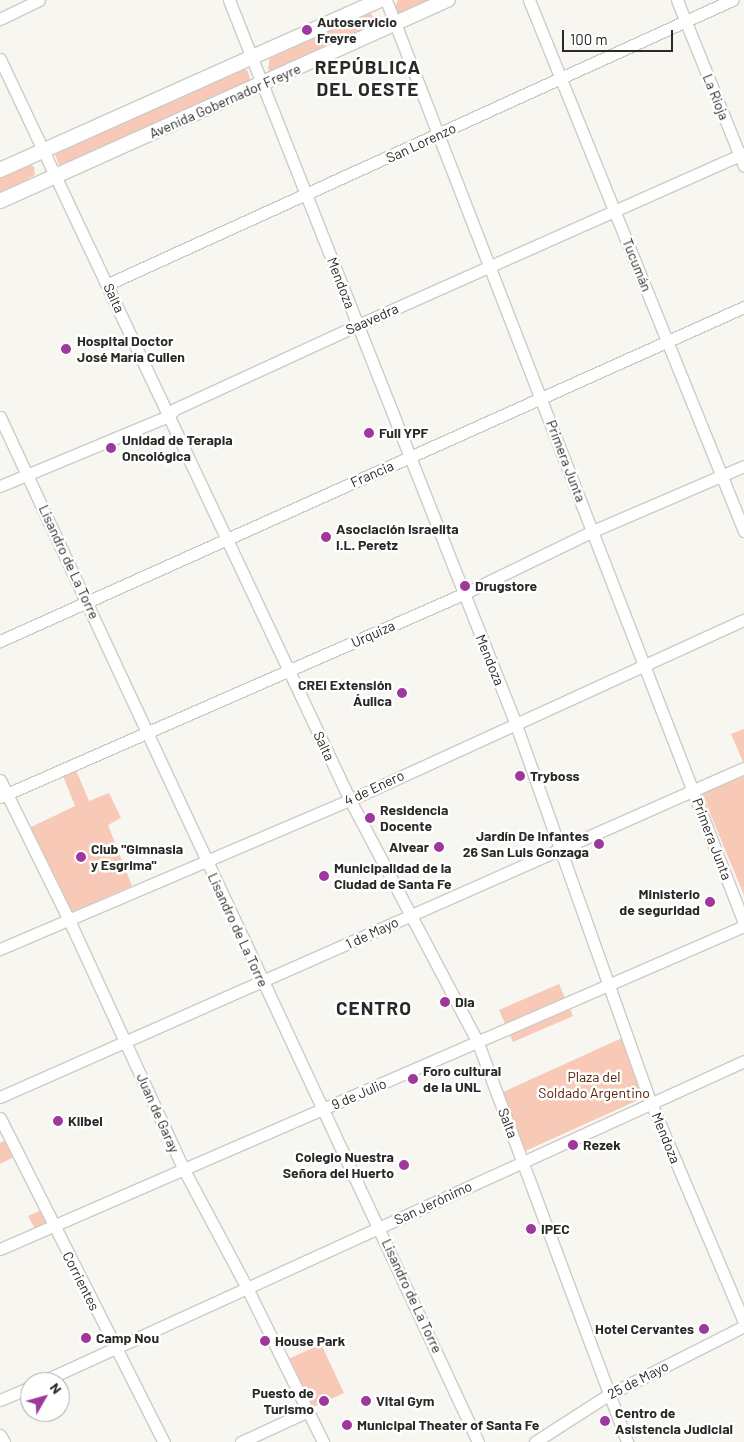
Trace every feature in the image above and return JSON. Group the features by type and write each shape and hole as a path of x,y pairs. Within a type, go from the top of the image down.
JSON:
{"main road":[{"name":"Avenida Gobernador Freyre","path":"0,170 380,0"},
{"name":"Avenida Gobernador Freyre","path":"0,200 262,85 448,0"}],"street":[{"path":"0,19 39,0"},
{"name":"Mendoza","path":"229,0 515,722 651,1102 744,1322"},
{"name":"Primera Junta","path":"386,0 744,924"},
{"name":"Tucumán","path":"529,0 616,210 744,531"},
{"name":"La Rioja","path":"678,0 742,154 744,166"},
{"name":"San Lorenzo","path":"108,284 732,0"},
{"name":"Salta","path":"0,59 57,175 226,540 350,800 478,1043 627,1442"},
{"name":"Saavedra","path":"0,486 168,416 175,409 358,325 742,154"},
{"name":"Francia","path":"0,641 410,457 541,396 744,307"},
{"name":"Lisandro de La Torre","path":"0,417 88,602 261,981 380,1228 478,1442"},
{"name":"Urquiza","path":"3,796 147,731 463,594 593,531 744,466"},
{"name":"4 de Enero","path":"0,949 350,800 515,722 645,666 744,620"},
{"name":"1 de Mayo","path":"0,1097 127,1043 261,981 744,768"},
{"name":"Juan de Garay","path":"0,780 3,796 69,920 184,1170 247,1288 323,1442"},
{"name":"9 de Julio","path":"0,1249 478,1043 744,924"},
{"name":"San Jerónimo","path":"64,1372 744,1061"},
{"name":"Corrientes","path":"0,1118 52,1226 164,1442"},
{"name":"25 de Mayo","path":"535,1442 608,1395 744,1326"},
{"path":"0,1400 20,1391"},
{"path":"241,1442 308,1411"},
{"path":"0,1435 4,1442"}],"green space":[{"path":"398,0 438,0 399,15 395,7"},
{"path":"369,12 377,20 371,29 271,72 268,69 270,57"},
{"path":"238,70 247,70 252,83 61,166 58,163 55,153 58,150"},
{"path":"28,163 34,167 35,175 0,194 0,174"},
{"path":"744,729 744,764 731,734"},
{"name":"Club \"Gimnasia y Esgrima\"","path":"76,770 89,801 109,793 121,818 108,825 132,886 70,913 27,829 75,806 63,776"},
{"path":"744,776 744,895 702,794"},
{"path":"559,984 573,1016 513,1042 499,1010"},
{"name":"Plaza del Soldado Argentino","path":"622,1038 645,1097 523,1152 501,1093"},
{"path":"8,1139 16,1156 0,1164 0,1143"},
{"path":"42,1210 50,1225 36,1231 28,1216"},
{"path":"321,1344 344,1393 309,1409 286,1360"}],"place":[{"name":"Autoservicio Freyre","path":"307,30"},
{"name":"Hospital Doctor José María Cullen","path":"66,349"},
{"name":"Full YPF","path":"369,433"},
{"name":"Unidad de Terapia Oncológica","path":"111,448"},
{"name":"Asociación Israelita I.L. Peretz","path":"326,537"},
{"name":"Drugstore","path":"465,586"},
{"name":"CREI Extensión Áulica","path":"402,693"},
{"name":"Tryboss","path":"520,776"},
{"name":"Residencia Docente","path":"370,818"},
{"name":"Jardín De Infantes 26 San Luis Gonzaga","path":"599,844"},
{"name":"Alvear","path":"439,847"},
{"name":"Club \"Gimnasia y Esgrima\"","path":"81,857"},
{"name":"Municipalidad de la Ciudad de Santa Fe","path":"324,876"},
{"name":"Ministerio de seguridad","path":"710,902"},
{"name":"Dia","path":"445,1002"},
{"name":"Foro cultural de la UNL","path":"413,1079"},
{"name":"Kilbel","path":"58,1121"},
{"name":"Rezek","path":"573,1145"},
{"name":"Colegio Nuestra Señora del Huerto","path":"404,1165"},
{"name":"IPEC","path":"531,1229"},
{"name":"Hotel Cervantes","path":"704,1329"},
{"name":"Camp Nou","path":"86,1338"},
{"name":"House Park","path":"265,1341"},
{"name":"Puesto de Turismo","path":"324,1401"},
{"name":"Vital Gym","path":"366,1401"},
{"name":"Centro de Asistencia Judicial","path":"605,1421"},
{"name":"Municipal Theater of Santa Fe","path":"347,1425"}],"district":[{"name":"REPÚBLICA DEL OESTE","path":"368,78"},
{"name":"CENTRO","path":"374,1008"}]}
